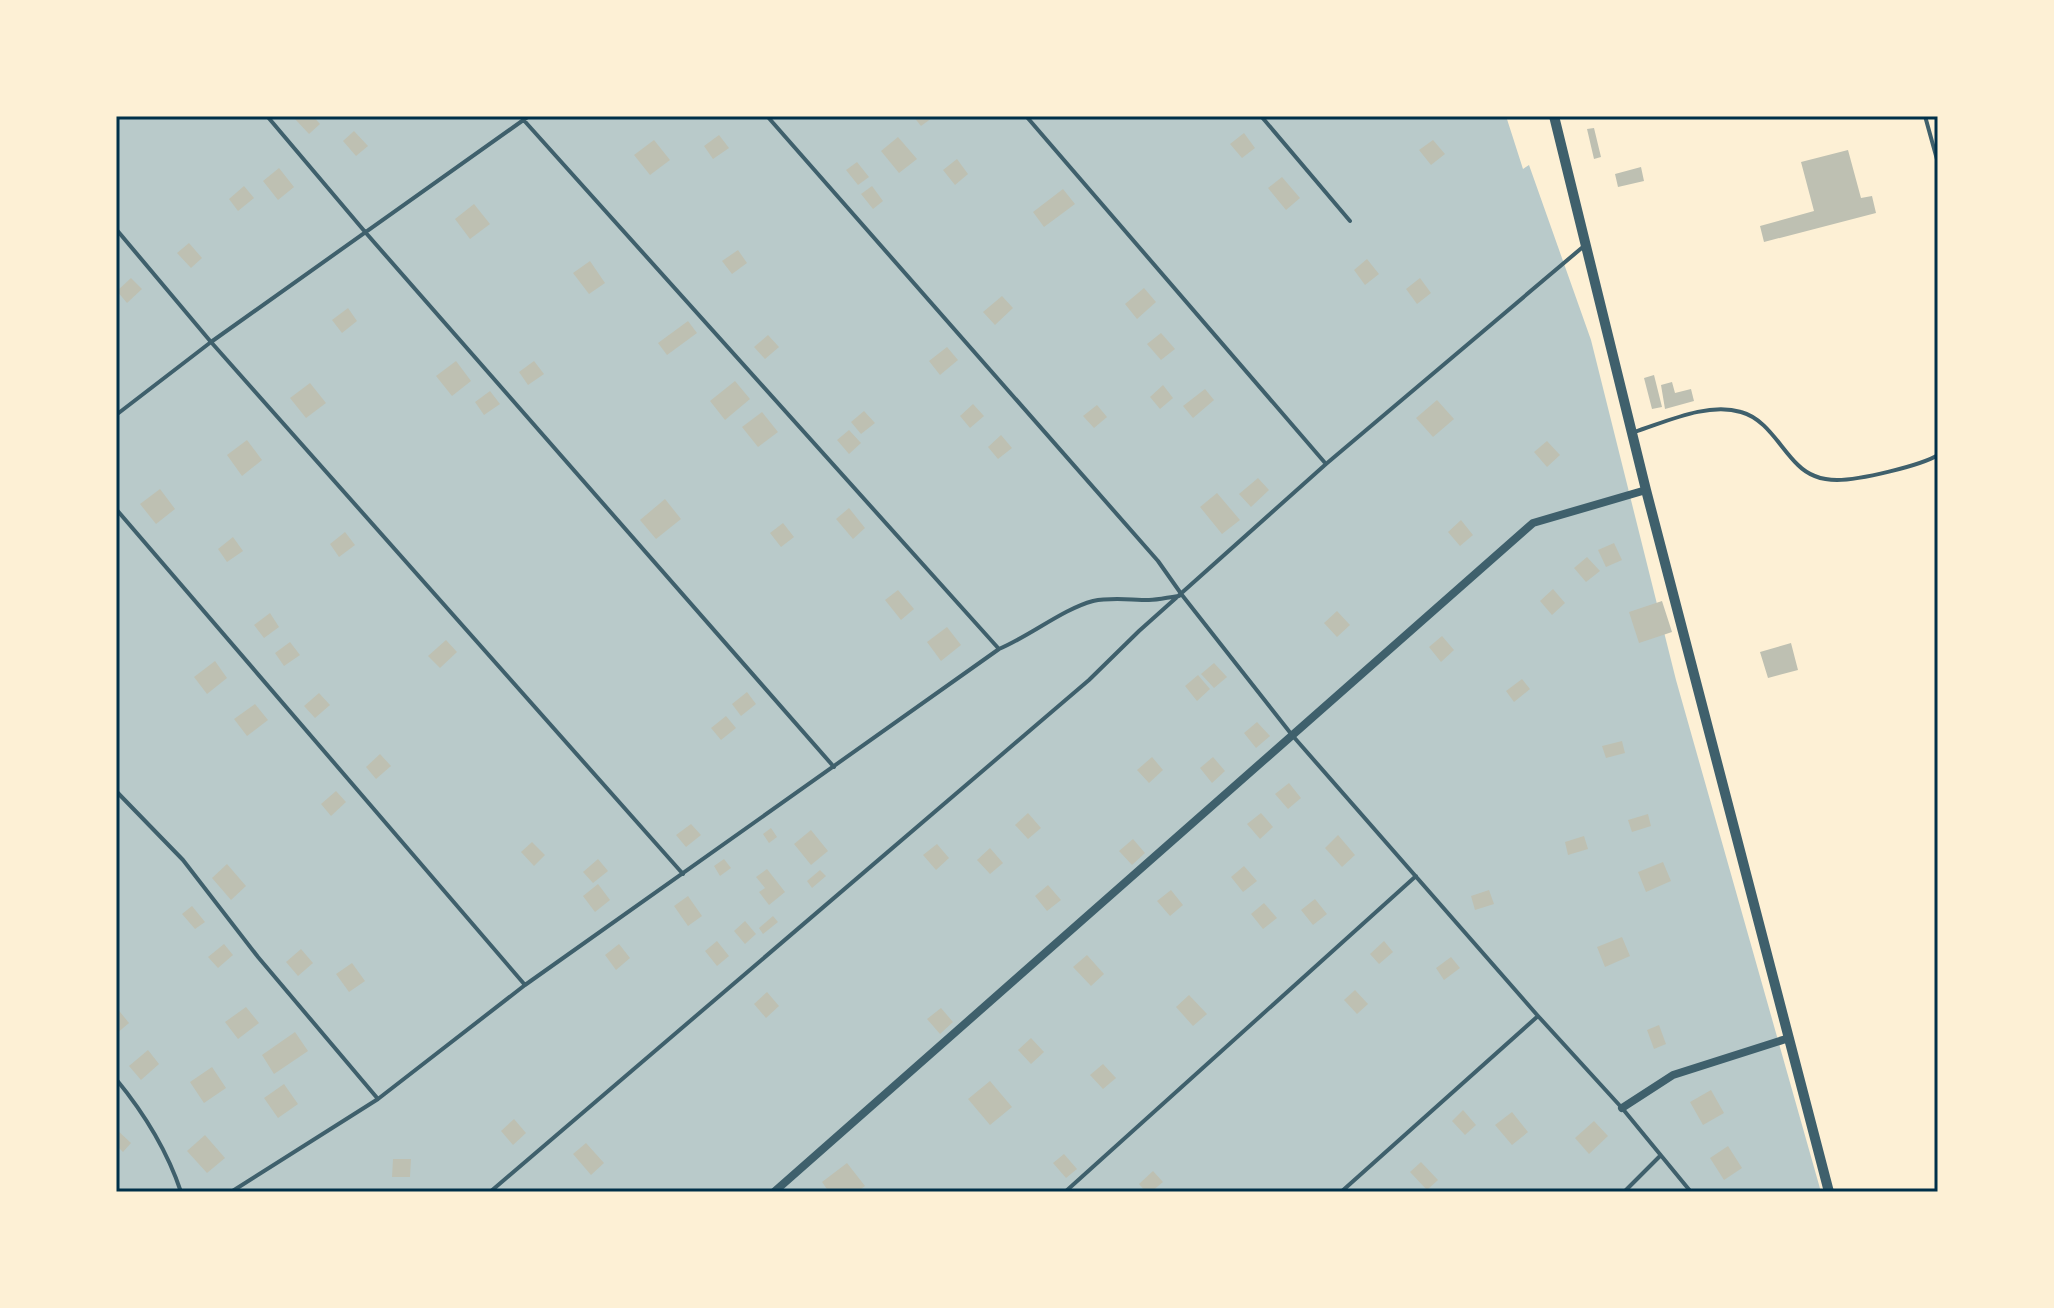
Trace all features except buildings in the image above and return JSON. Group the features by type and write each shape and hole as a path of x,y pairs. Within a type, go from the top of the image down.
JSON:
{"street":[{"path":"1554,116 1646,490 1829,1192"},
{"path":"774,1192 1533,523 1646,490"},
{"path":"1622,1108 1673,1075 1789,1038"}],"lane":[{"path":"267,116 834,767"},
{"path":"116,415 211,342 522,118 529,116"},
{"path":"767,116 1158,561 1292,735 1622,1108 1691,1192"},
{"path":"1026,116 1326,464"},
{"path":"1261,116 1350,221"},
{"path":"1925,116 1938,163"},
{"path":"522,118 999,649"},
{"path":"116,229 211,342 683,874"},
{"path":"490,1192 1065,700 1326,464 1587,244"},
{"path":"1632,432 1702,412 1723,409 1743,412 1761,422 1810,475 1831,480 1915,464 1938,455"},
{"path":"116,509 525,985"},
{"path":"231,1192 378,1099 525,985 999,649 1094,601 1152,600 1182,595"},
{"path":"116,791 183,860 258,957 378,1099"},
{"path":"1065,1192 1416,876"},
{"path":"1341,1192 1538,1016"},
{"path":"116,1079 135,1102 170,1159 181,1192"},
{"path":"1624,1192 1660,1156"}],"shaded area":[{"path":"116,116 1506,116 1523,169 1529,165 1591,340 1676,680 1821,1192 116,1192"}]}
